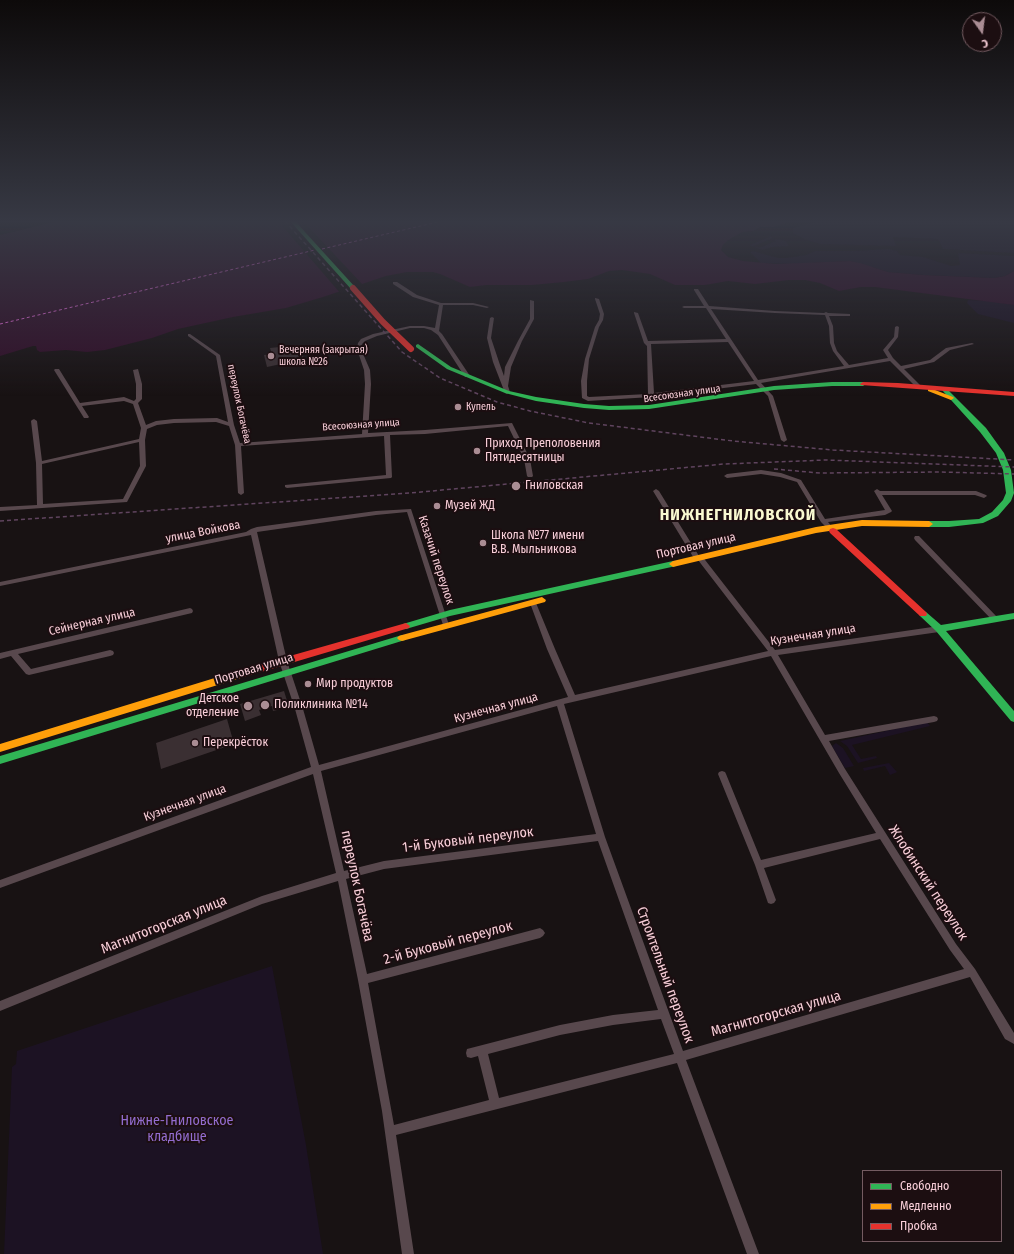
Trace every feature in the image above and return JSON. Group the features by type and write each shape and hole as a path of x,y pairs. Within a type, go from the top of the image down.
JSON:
{"main road":[{"path":"345,280 383,322 415,348"},
{"path":"353,280 415,348"},
{"name":"Всесоюзная улица","path":"415,348 426,360 504,395 535,403 610,413 652,411 766,391 800,389 858,387 1014,394"},
{"name":"Всесоюзная улица","path":"461,375 550,402 609,408 649,407 766,391 832,384 871,384 920,387 949,391"},
{"path":"930,390 961,403 963,396 969,391"},
{"name":"Портовая улица","path":"949,391 988,430 1004,453 1014,474"},
{"name":"Портовая улица","path":"0,760 286,672 446,625 828,526 862,523 948,524 980,521 995,514 1008,501 1010,493 1007,470 1000,453 961,403"},
{"name":"Портовая улица","path":"828,526 864,528 952,528 985,525 1001,518 1014,503"},
{"path":"828,526 939,629 1014,718"},
{"name":"Портовая улица","path":"0,748 283,661 442,615 700,559"},
{"name":"Кузнечная улица","path":"939,629 1014,616"}],"street":[{"path":"395,284 415,296 441,304 473,304 487,307"},
{"path":"696,290 757,382 766,391 771,399 784,440"},
{"path":"598,298 602,320 597,327 587,359 584,381 584,397 595,399 651,396 757,382 891,359"},
{"path":"506,389 508,367 532,319 532,301"},
{"path":"441,304 437,331 461,375"},
{"path":"684,307 848,315"},
{"path":"636,312 646,343 649,345 651,396"},
{"path":"826,313 831,326 832,343 835,351 848,366"},
{"path":"492,318 489,338 506,389"},
{"path":"365,435 368,384 367,370 359,349 363,340 375,335 410,327 424,327 437,331"},
{"path":"897,327 896,337 885,350 891,359 920,387"},
{"name":"переулок Богачёва","path":"190,335 218,355 231,425 238,445 241,493"},
{"path":"646,343 729,340"},
{"path":"901,368 932,361 948,349 972,344"},
{"path":"57,370 86,416"},
{"path":"135,403 139,398 139,384 136,370"},
{"path":"78,404 124,400 135,403"},
{"path":"0,509 125,501 143,466 142,440 144,428 135,403"},
{"path":"144,428 156,423 217,420 231,425"},
{"path":"34,421 39,464 40,506"},
{"name":"Всесоюзная улица","path":"238,445 510,424 527,459 530,476"},
{"path":"287,486 389,477 387,434"},
{"path":"39,464 142,440"},
{"path":"727,476 761,472 781,475 799,481 828,526 889,511 878,492 976,493 984,496"},
{"name":"Жлобинский переулок","path":"656,490 700,559 773,653 823,739 882,835 953,947 972,972 1014,1039"},
{"name":"улица Войкова","path":"0,584 248,534 253,530 376,513 409,510 410,513"},
{"name":"Казачий переулок","path":"410,513 442,615"},
{"name":"переулок Богачёва","path":"253,530 283,661 299,709 316,770 363,980 390,1131 408,1254"},
{"path":"917,538 995,619"},
{"path":"533,603 550,649 572,699"},
{"name":"Сейнерная улица","path":"0,656 190,610"},
{"path":"442,615 446,625"},
{"name":"Кузнечная улица","path":"0,884 259,789 316,770 572,699 773,653 939,629"},
{"path":"13,653 29,672 110,653"},
{"name":"Строительный переулок","path":"560,703 601,837 664,1014 753,1254"},
{"path":"823,739 934,720"},
{"path":"722,774 759,865 771,900"},
{"path":"759,865 882,835"},
{"name":"1-й Буковый переулок","path":"340,876 384,865 601,837"},
{"name":"Магнитогорская улица","path":"0,1006 262,900 340,876"},
{"name":"2-й Буковый переулок","path":"363,980 540,933"},
{"name":"Магнитогорская улица","path":"390,1131 680,1057 972,972"},
{"path":"471,1053 560,1030 613,1020 664,1014"},
{"path":"482,1050 495,1104"}],"green space":[{"path":"968,300 991,301 1014,305 1014,323 978,314 967,303"},
{"path":"927,722 930,726 852,745 861,759 876,756 877,758 858,763 847,746 840,741"},
{"path":"836,743 843,748 854,766 845,768 832,746"},
{"path":"889,763 897,772 890,775 885,766 864,771 863,768"},
{"name":"Нижне-Гниловское кладбище","path":"272,966 306,1145 323,1254 4,1254 12,1067 16,1064 17,1051"}],"shaded area":[{"path":"0,280 375,280 286,308 233,317 178,329 152,338 105,350 87,352 66,350 40,352 37,350 36,346 33,346 0,356"},
{"path":"453,280 584,280 532,285 486,285 470,287"},
{"path":"663,280 1014,280 1014,305 875,287 861,287 839,291 820,283 805,280 789,280 755,284 728,281 705,285 675,285"}],"pier":[{"path":"329,280 358,280 363,285 341,294"}],"building":[{"name":"Вечерняя (закрытая) школа №26","path":"299,345 304,359 267,367 264,355 272,354 270,348"},
{"name":"Поликлиника №14","path":"284,691 289,707 273,711 272,706 259,710 261,715 245,721 240,704"},
{"name":"Перекрёсток","path":"227,719 234,744 161,769 156,743"}],"ferry route":[{"path":"0,324 189,280"}],"railway":[{"path":"337,280 402,352 440,378 497,402 530,411 589,423 733,441 833,450 1014,460"},
{"path":"0,521 410,493 724,464 826,460 1014,467"},
{"path":"774,469 820,473 941,472 1014,474"}],"traffic: fast":[{"path":"345,280 353,288"},
{"path":"418,346 449,368 507,392 536,399 584,406 609,408 649,407 774,388 832,384 863,384"},
{"path":"929,524 980,521 995,514 1007,501 1010,493 1007,470 1000,453 983,430 944,389"},
{"path":"406,626 450,613 673,564"},
{"path":"923,614 939,629 1014,718"},
{"path":"939,629 1014,616"},
{"path":"0,760 402,638"}],"traffic: slow":[{"path":"930,390 951,398"},
{"path":"673,564 816,530 862,523 929,524"},
{"path":"402,638 542,600"},
{"path":"0,748 244,673"}],"traffic: jam":[{"path":"353,288 383,322 411,349"},
{"path":"863,384 898,385 1014,394"},
{"path":"833,531 923,614"},
{"path":"244,673 406,626"}],"place":[{"name":"Вечерняя (закрытая) школа №26","path":"271,356"},
{"name":"Купель","path":"458,407"},
{"name":"Приход Преполовения Пятидесятницы","path":"477,451"},
{"name":"Гниловская","path":"516,486"},
{"name":"Музей ЖД","path":"437,506"},
{"name":"Школа №77 имени В.В. Мыльникова","path":"483,543"},
{"name":"Мир продуктов","path":"308,684"},
{"name":"Поликлиника №14","path":"265,705"},
{"name":"Детское отделение","path":"248,706"},
{"name":"Перекрёсток","path":"195,743"}],"district":[{"name":"НИЖНЕГНИЛОВСКОЙ","path":"738,516"}]}
